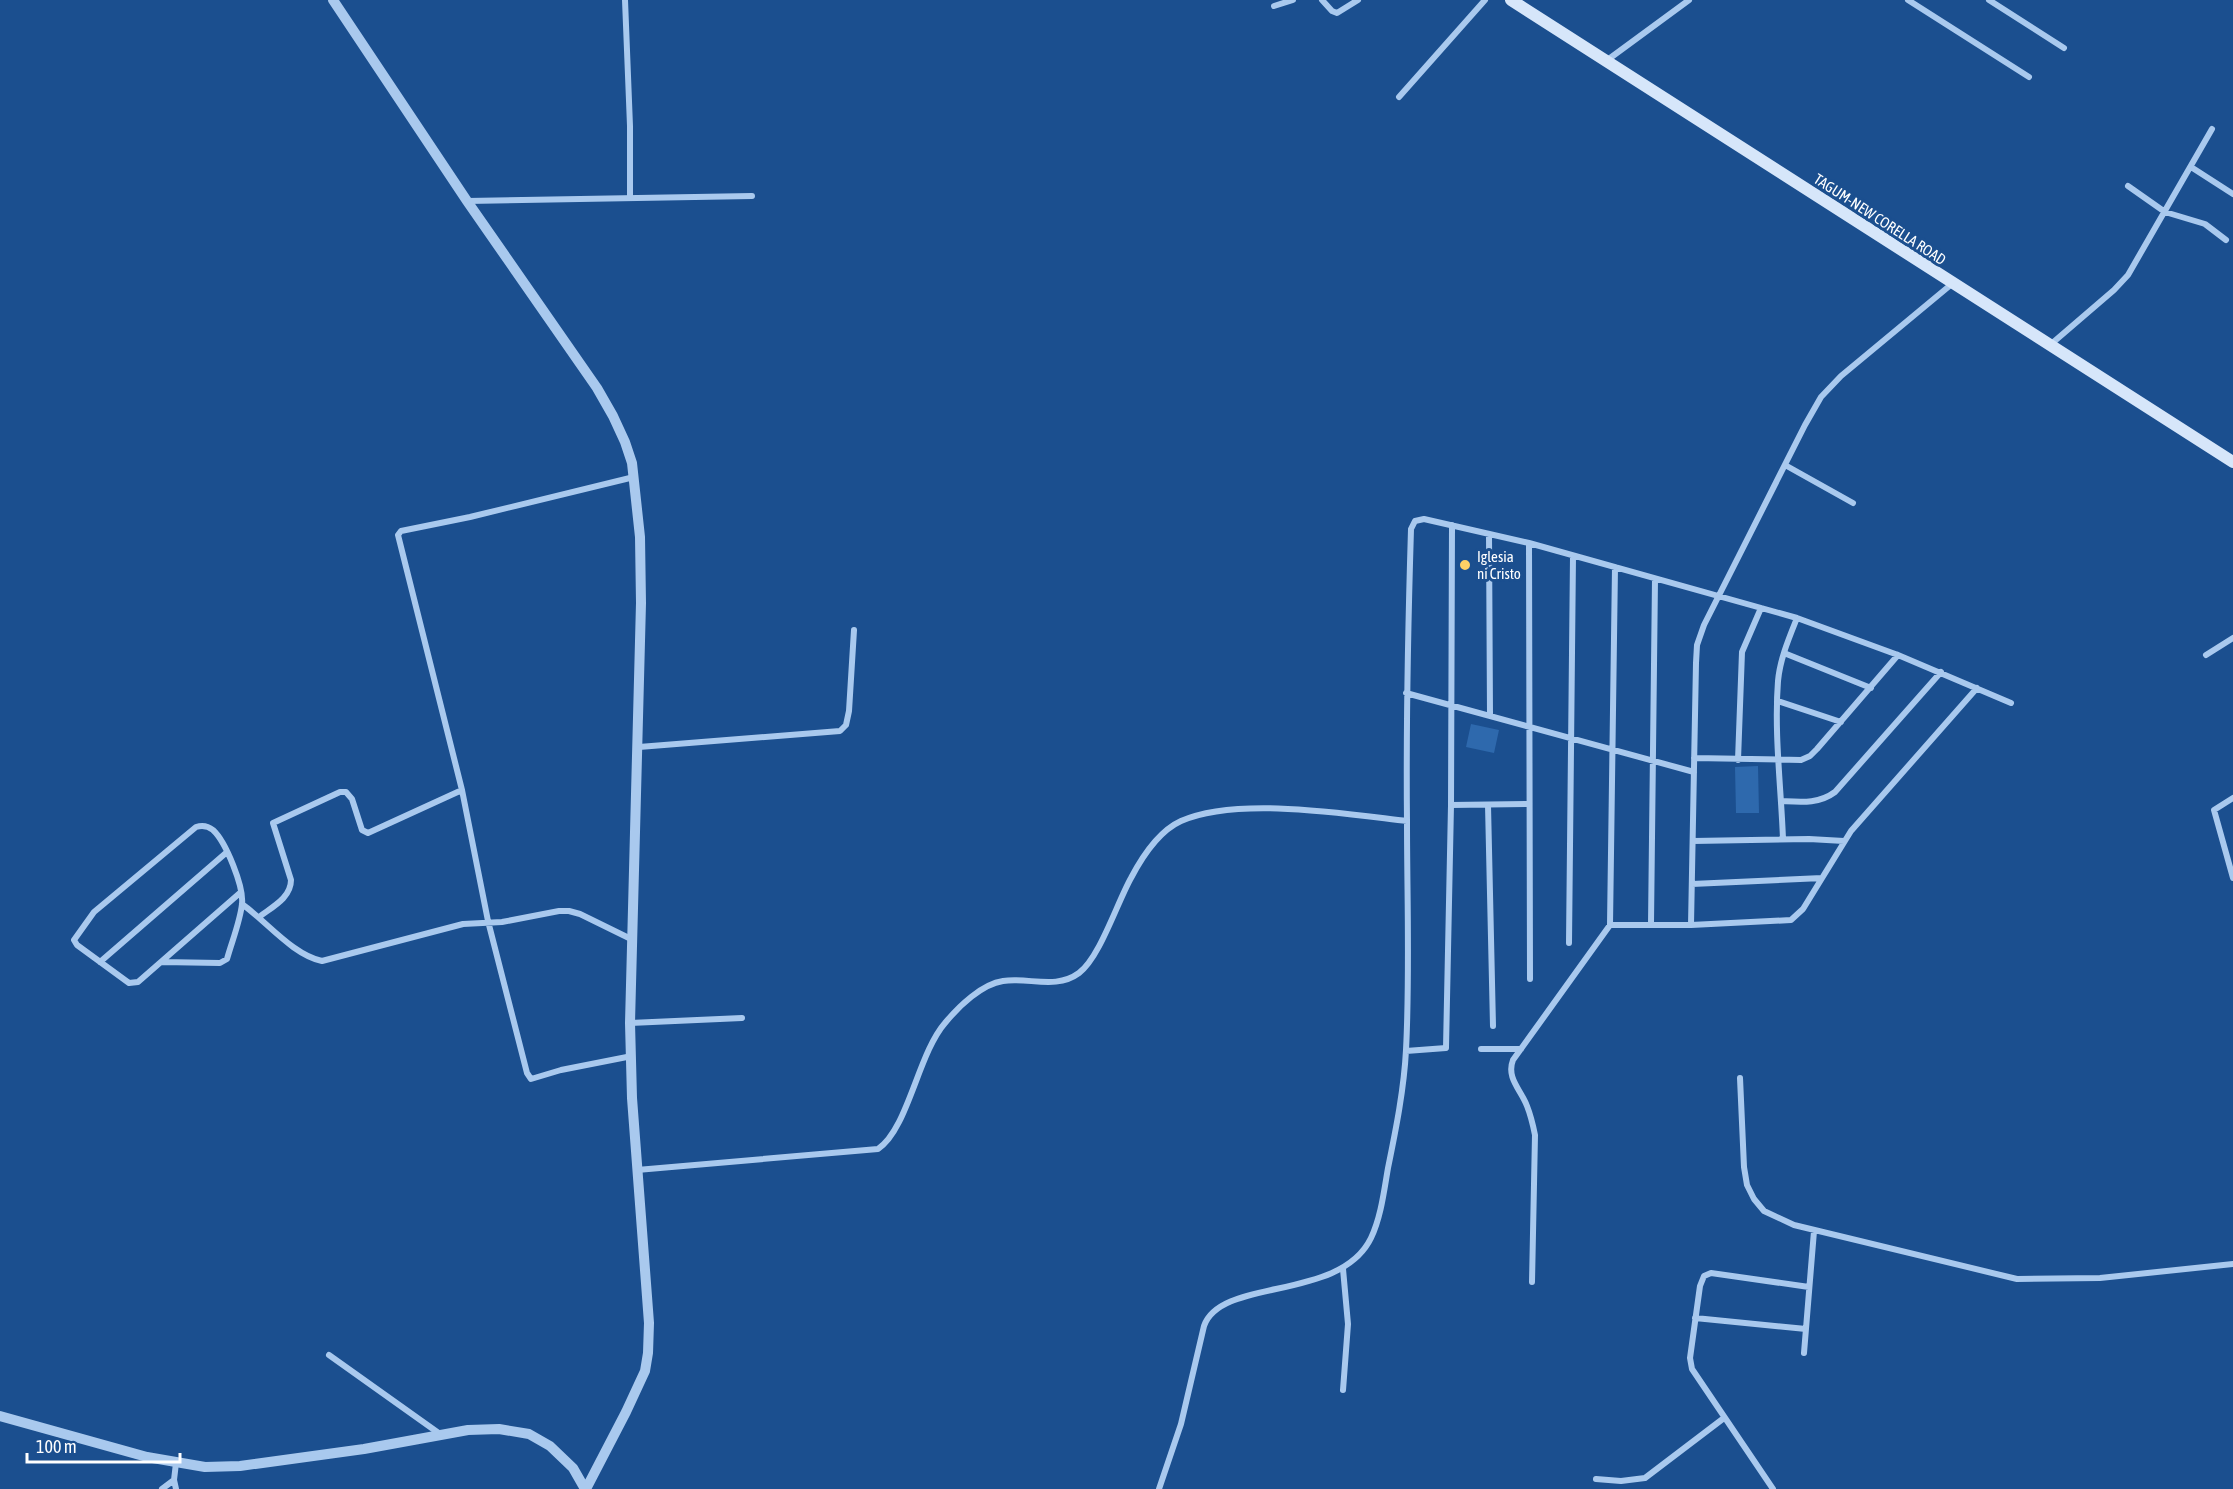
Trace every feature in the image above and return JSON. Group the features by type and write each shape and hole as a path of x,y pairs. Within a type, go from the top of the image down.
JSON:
{"main road":[{"name":"TAGUM-NEW CORELLA ROAD","path":"1511,0 2233,462"}],"street":[{"path":"333,0 467,201 597,388 625,441 634,477 640,537 639,747 630,1023 632,1098 649,1323 648,1353 645,1371 586,1489"},
{"path":"625,0 630,197"},
{"path":"1274,6 1293,0"},
{"path":"1322,0 1337,13 1358,0"},
{"path":"1399,97 1485,0"},
{"path":"1606,61 1689,0"},
{"path":"1908,0 2029,77"},
{"path":"1989,0 2064,48"},
{"path":"2050,345 2121,283 2135,264 2212,129"},
{"path":"2191,166 2233,194"},
{"path":"2128,186 2165,212 2205,224 2226,240"},
{"path":"467,201 752,196"},
{"path":"1691,925 1697,645 1717,596 1813,410 1829,387 1856,362 1953,283"},
{"path":"1785,465 1853,503"},
{"path":"632,1056 604,1060 531,1079 529,1077 488,921 462,790 398,533 634,477"},
{"path":"1159,1489 1181,1424 1204,1326 1212,1312 1219,1307 1250,1296 1329,1275 1343,1269 1357,1257 1370,1240 1379,1214 1393,1144 1406,1051 1406,693 1412,525 1419,519 1424,519 1529,543 1797,618 1941,672 2010,703"},
{"path":"1406,1051 1446,1048 1451,805 1452,525"},
{"path":"1489,534 1490,716"},
{"path":"1529,543 1530,979"},
{"path":"1569,944 1572,556"},
{"path":"1532,1282 1535,1135 1530,1112 1517,1089 1510,1068 1610,925 1615,567"},
{"path":"1651,924 1655,579"},
{"path":"1738,760 1742,652 1761,609"},
{"path":"1783,839 1778,761 1778,680 1784,653 1797,618"},
{"path":"639,747 840,731 846,725 849,711 854,630"},
{"path":"2205,655 2233,638"},
{"path":"1784,653 1871,688"},
{"path":"1694,758 1778,761 1801,760 1809,756 1898,655"},
{"path":"1782,801 1815,802 1824,800 1835,792 1941,672"},
{"path":"1610,925 1691,925 1791,920 1803,909 1860,819 1977,688"},
{"path":"1406,693 1694,772"},
{"path":"1778,701 1841,722"},
{"path":"259,916 289,893 291,887 291,880 273,824 340,792 346,792 352,799 362,830 368,833 462,790"},
{"path":"2233,798 2214,810 2233,878"},
{"path":"1451,805 1528,804"},
{"path":"1488,805 1493,1026"},
{"path":"637,1170 878,1149 887,1143 897,1126 922,1066 944,1024 992,984 1005,981 1068,980 1080,972 1094,955 1119,899 1138,866 1164,832 1181,821 1202,814 1277,809 1354,814 1407,821"},
{"path":"162,962 224,961 242,904 241,892 227,852 214,831 207,826 196,827 94,912 74,940 77,945 132,984 138,982 162,962 241,892"},
{"path":"1693,841 1783,839 1844,841"},
{"path":"100,962 227,852"},
{"path":"1692,884 1821,878"},
{"path":"242,904 259,916 301,954 322,961 463,924 502,922 569,911 634,940"},
{"path":"630,1023 742,1018"},
{"path":"1481,1049 1521,1050"},
{"path":"1740,1078 1744,1167 1750,1192 1764,1211 1776,1219 1814,1231 2017,1280 2100,1278 2233,1264"},
{"path":"1804,1353 1814,1231"},
{"path":"1343,1269 1348,1324 1343,1390"},
{"path":"1773,1489 1692,1369 1690,1358 1700,1286 1707,1274 1809,1287"},
{"path":"1695,1318 1806,1329"},
{"path":"329,1355 440,1434"},
{"path":"0,1416 176,1463 205,1467 240,1466 364,1449 468,1430 499,1429 529,1434 550,1446 573,1468 586,1489"},
{"path":"1596,1479 1621,1481 1645,1478 1724,1418"},
{"path":"176,1463 174,1480 176,1489"},
{"path":"162,1489 174,1480"}],"shaded area":[{"path":"1471,724 1499,730 1494,753 1466,747"},
{"path":"1758,766 1759,813 1736,813 1735,767"}],"place":[{"name":"Iglesia ni Cristo","path":"1465,565"}]}
